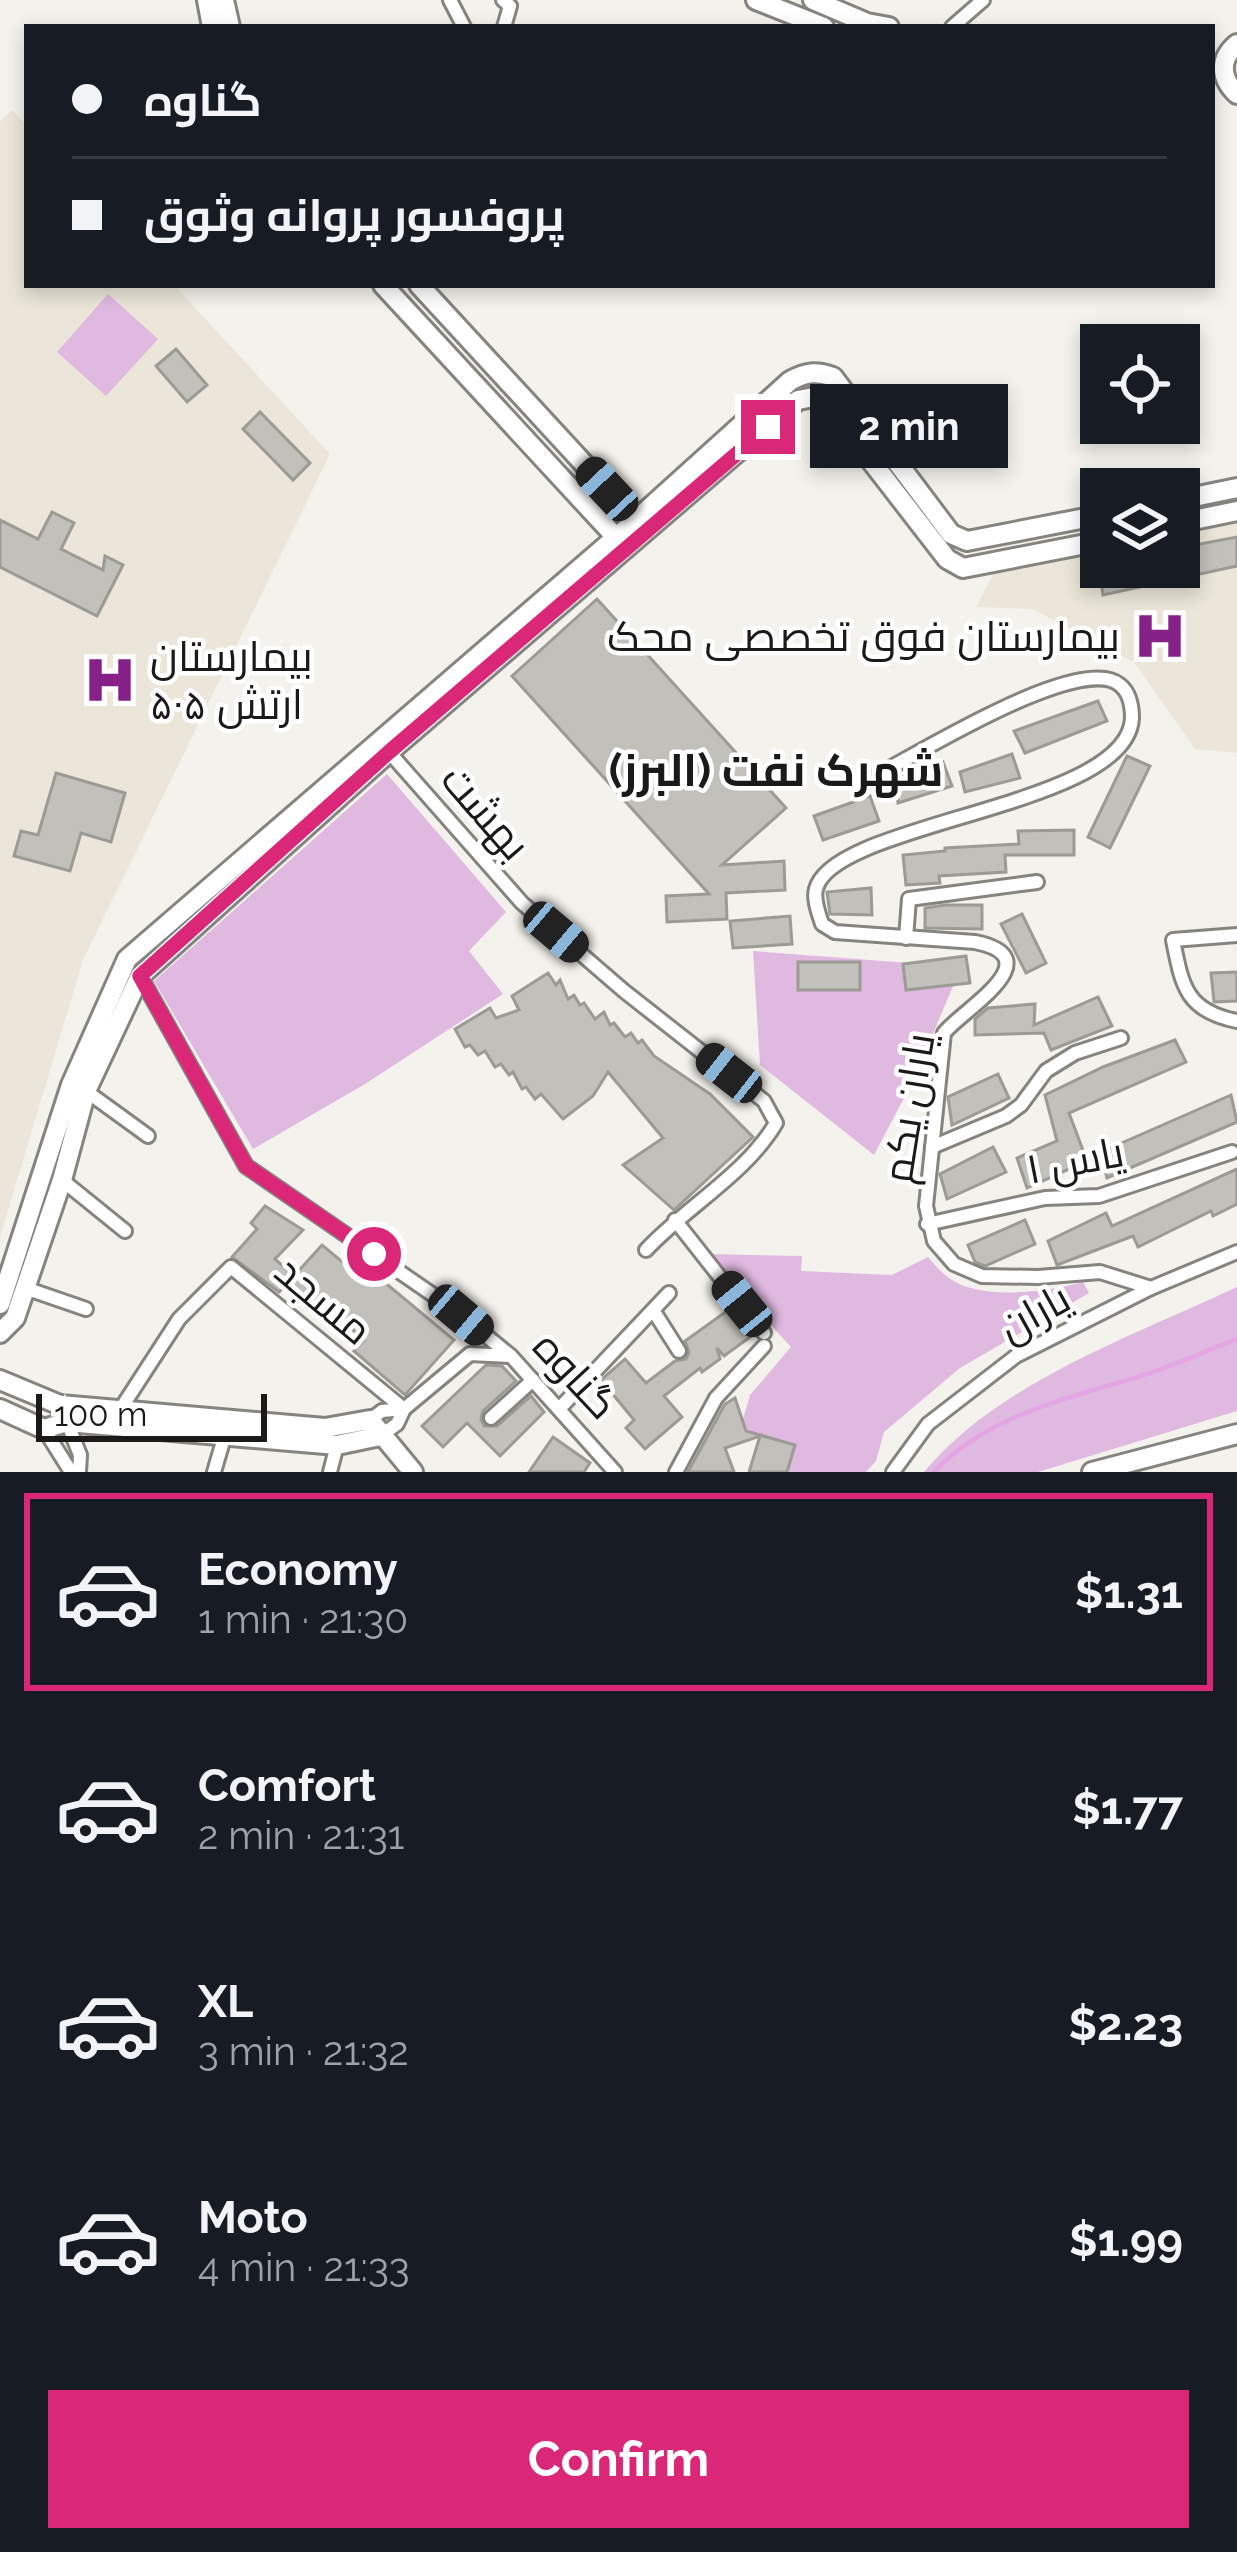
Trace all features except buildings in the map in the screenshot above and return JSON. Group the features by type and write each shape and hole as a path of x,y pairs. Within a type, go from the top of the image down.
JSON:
{"main road":[{"path":"756,0 816,24"},
{"path":"813,0 872,24"},
{"path":"1225,53 1226,88"},
{"path":"386,288 621,543"},
{"path":"421,288 641,526"},
{"path":"641,526 790,381 818,372 842,387 951,534 967,541 1080,519"},
{"path":"0,1333 15,1318 26,1288 79,1088 132,954 641,526 799,400 814,398 827,404 947,559 963,568 1080,545"},
{"path":"1200,496 1237,488"},
{"path":"1200,519 1237,511"},
{"path":"963,568 967,541"},
{"path":"106,1027 140,976 384,746"},
{"path":"132,954 140,976"},
{"path":"0,1304 53,1177"},
{"path":"0,1380 64,1413 338,1436 375,1428 412,1472"},
{"path":"0,1409 44,1429 64,1413 120,1410 226,1430"},
{"path":"1092,1472 1237,1434"}],"street":[{"path":"955,24 982,0"},
{"name":"یاران یکم","path":"879,774 1028,696 1086,679 1109,679 1123,686 1132,722 1123,746 1096,769 857,851 816,886 822,924 835,932 994,946 1004,958 1006,971 998,987 958,1016 944,1033 928,1224 934,1241 954,1264 982,1276 1100,1272 1151,1288"},
{"name":"بهشت","path":"384,746 522,903 625,992 764,1101 776,1123 762,1146 646,1250"},
{"path":"906,938 909,899 1037,882"},
{"path":"1237,935 1173,940 1188,998 1215,1016 1237,1021"},
{"name":"گناوه","path":"140,976 246,1166 461,1315 511,1356 616,1472"},
{"path":"932,1148 1006,1116 1021,1105 1046,1071 1076,1053 1121,1038"},
{"path":"79,1088 148,1136"},
{"name":"یاس ۱","path":"928,1224 1046,1198 1099,1196 1232,1151"},
{"path":"53,1177 125,1231"},
{"path":"675,1220 764,1340 716,1398 676,1472"},
{"name":"یاران","path":"893,1472 928,1424 1016,1356 1151,1288 1237,1252"},
{"name":"مسجد","path":"120,1410 178,1319 231,1267 404,1409"},
{"path":"26,1288 86,1309"},
{"path":"559,1409 669,1293"},
{"path":"653,1310 679,1351"},
{"path":"461,1315 471,1337 470,1354"},
{"path":"375,1428 397,1424 404,1409 470,1354 511,1356"},
{"path":"491,1418 533,1380"},
{"path":"64,1413 80,1455 75,1472"},
{"path":"44,1429 75,1472"},
{"path":"214,1472 226,1430"},
{"path":"330,1472 338,1436"}],"shaded area":[{"name":"بیمارستان ۵۰۵ ارتش","path":"12,110 24,123 24,288 177,288 330,454 83,960 0,1237 0,121"},
{"path":"108,294 158,339 106,396 57,352"},
{"name":"بیمارستان فوق تخصصی محک","path":"1237,521 1237,753 1195,749 1134,662 1032,609 976,607 996,569 1080,552 1080,588 1200,588 1200,528"},
{"path":"387,774 506,912 469,951 503,994 365,1084 253,1149 154,981"},
{"path":"753,951 961,967 914,1079 874,1155 760,1065"},
{"path":"706,1254 802,1256 801,1271 892,1275 928,1257 949,1278 978,1290 1033,1291 1083,1282 1089,1293 960,1368 884,1432 876,1461 866,1472 787,1472 795,1445 740,1429 750,1395 791,1347"},
{"path":"1237,1287 1237,1411 1038,1472 924,1472 955,1440 1029,1387 1112,1343"}],"waterway":[{"path":"934,1472 956,1452 1007,1421 1237,1339"}],"place":[{"name":"بیمارستان فوق تخصصی محک","path":"1160,636"},
{"name":"بیمارستان ۵۰۵ ارتش","path":"110,680"}],"district":[{"name":"شهرک نفت (البرز)","path":"776,770"}],"route":[{"path":"374,1254 246,1166 140,976 389,752 768,427"}]}
